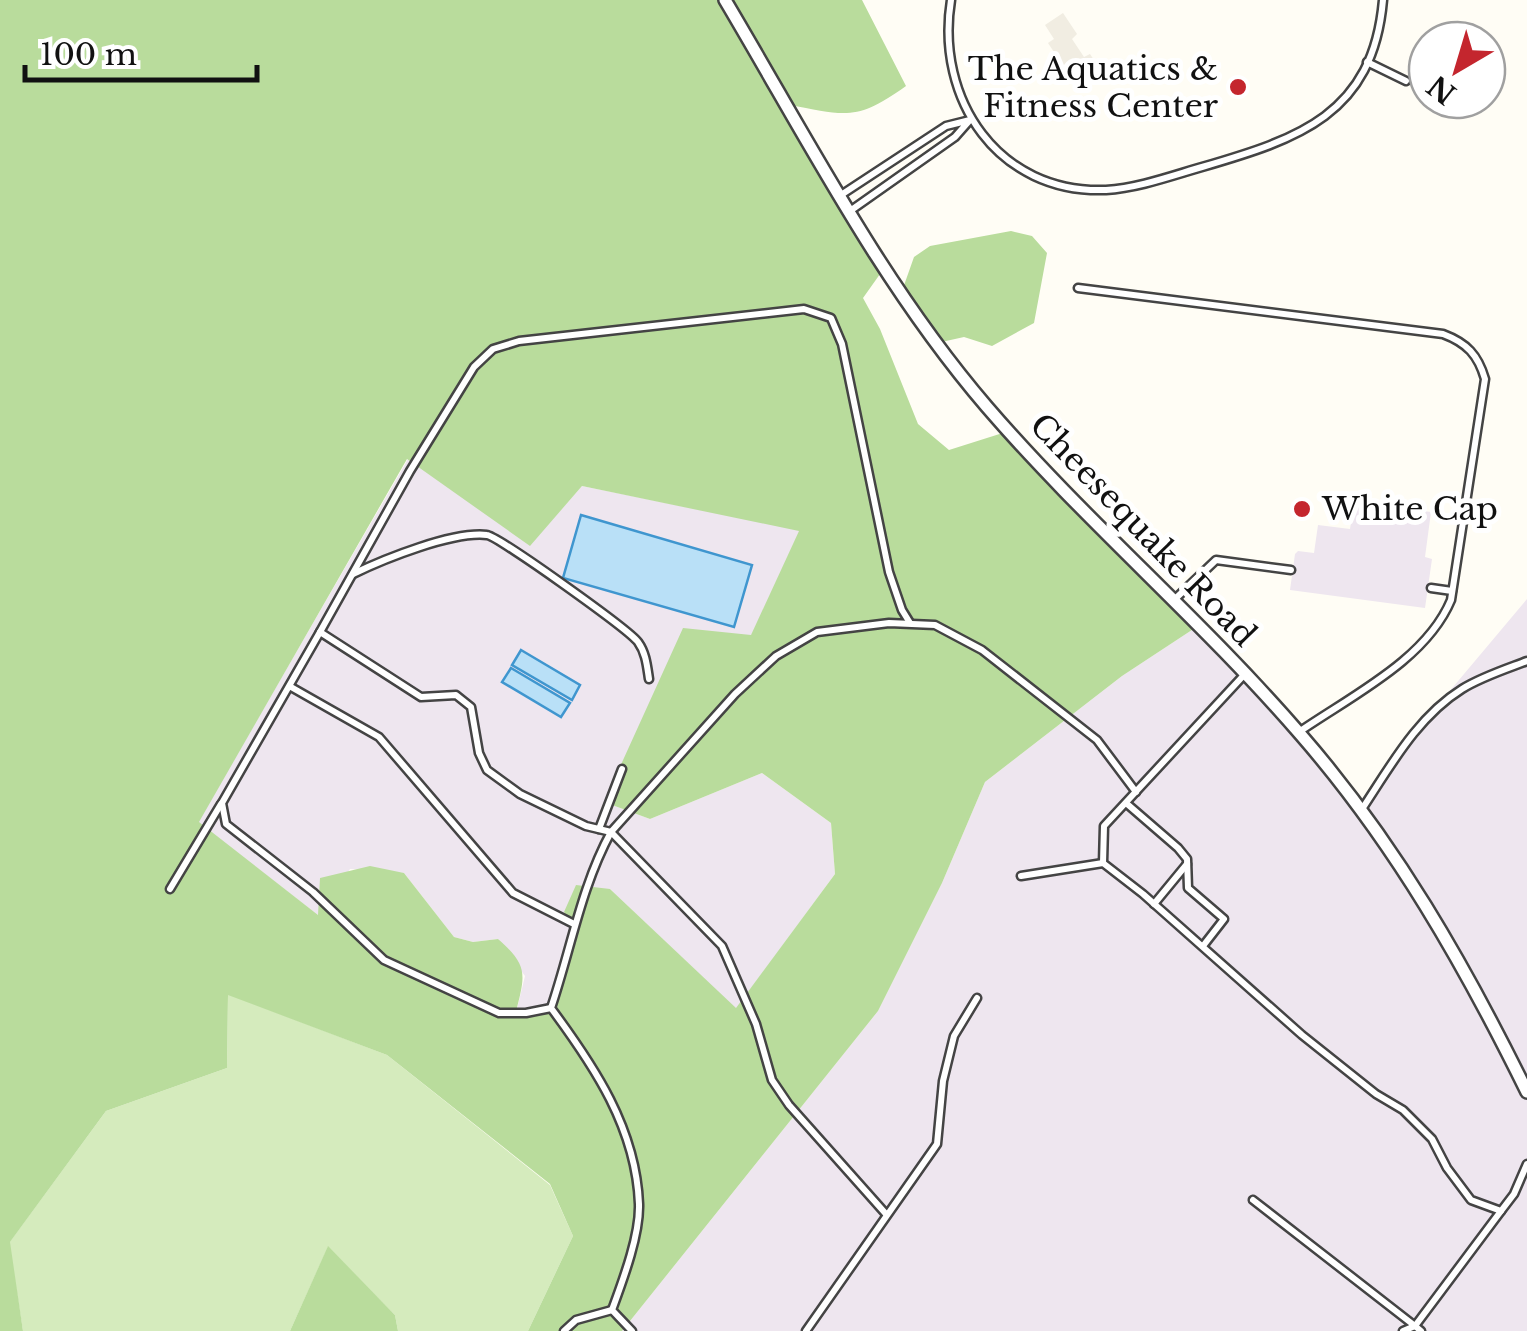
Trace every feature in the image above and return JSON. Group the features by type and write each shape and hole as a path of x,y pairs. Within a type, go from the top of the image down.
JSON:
{"street":[{"name":"Cheesequake Road","path":"725,0 850,211 928,330 986,406 1299,732 1362,809 1437,919 1527,1092"}],"lane":[{"path":"951,0 946,32 950,70 970,120 991,143 1030,173 1102,190 1126,188 1241,156 1296,136 1336,108 1350,92 1376,38 1383,0"},
{"path":"1366,62 1406,81"},
{"path":"841,195 946,126 970,120"},
{"path":"850,211 955,137 970,120"},
{"path":"926,140 934,152"},
{"path":"1078,288 1443,334 1474,352 1485,379 1452,591 1442,622 1414,652 1299,732"},
{"path":"170,889 465,382 493,348 519,341 804,309 832,318 842,344 889,572 911,624"},
{"path":"352,575 388,557 428,545 486,535 500,540 619,624 639,644 647,660 649,679"},
{"path":"1174,600 1216,560 1290,570"},
{"path":"1431,588 1452,591"},
{"path":"551,1008 574,924 611,832 735,694 776,656 818,632 890,622 935,625 982,650 1097,740 1136,792"},
{"path":"320,632 422,697 456,694 471,707 479,753 487,770 520,794 611,832 722,946 756,1024 772,1080 789,1105 886,1214"},
{"path":"1362,809 1406,743 1431,714 1462,688 1527,661"},
{"path":"1103,863 1104,826 1244,675"},
{"path":"291,687 380,737 513,893 574,924"},
{"path":"599,829 622,770"},
{"path":"222,803 226,824 313,892 384,960 499,1013 526,1014 551,1008"},
{"path":"1126,803 1178,848 1187,864 1188,888 1224,918 1203,946"},
{"path":"1021,876 1103,863 1302,1034 1376,1094 1403,1110 1432,1138 1447,1168 1472,1200 1500,1211"},
{"path":"1154,904 1187,864"},
{"path":"806,1331 937,1144 942,1080 954,1036 978,998"},
{"path":"551,1008 595,1068 627,1136 640,1206 627,1268 612,1310"},
{"path":"1404,1331 1418,1328 1514,1194 1527,1164"},
{"path":"1252,1200 1418,1328"},
{"path":"564,1331 576,1320 612,1310"},
{"path":"612,1310 632,1331"}],"shaded area":[{"path":"1063,13 1077,34 1072,39 1084,57 1090,54 1103,74 1085,86 1076,73 1070,76 1048,43 1054,39 1045,25"},
{"path":"408,459 530,545 582,486 800,530 751,636 604,802 650,819 762,773 831,823 835,874 736,1009 610,889 574,924 551,1008 516,1013 525,976 498,939 473,942 454,937 404,873 350,869 319,916 198,822"},
{"path":"1354,502 1431,512 1425,557 1432,559 1425,608 1290,590 1295,554 1314,553 1318,525 1350,529"},
{"path":"1527,599 1527,1331 622,1331 878,1011 942,883 985,782 1122,676 1198,626 1362,809 1406,743"}],"green space":[{"path":"0,0 862,0 906,86 875,106 850,113 789,105 885,267 863,298 880,329 918,424 949,450 1009,431 1198,626 1122,676 985,782 942,883 878,1011 622,1331 528,1331 573,1236 550,1184 387,1055 228,995 227,1068 106,1111 10,1242 23,1331 0,1331","holes":["407,459 530,546 582,486 799,531 751,635 683,628 604,802 650,819 762,773 831,823 835,874 736,1008 610,889 576,885 564,912 574,925 551,1007 516,1012 522,972 515,957 498,939 473,942 454,937 404,873 370,866 320,878 318,915 199,822"]},
{"path":"1011,231 1032,236 1047,253 1034,323 992,346 964,337 937,343 902,291 914,257 930,246"},
{"path":"228,994 387,1055 550,1185 573,1236 528,1331 398,1331 395,1315 328,1247 290,1331 23,1331 9,1243 106,1111 227,1068"},
{"path":"328,1246 395,1315 398,1331 290,1331"}],"water":[{"path":"581,515 752,565 734,627 563,578"},
{"path":"521,650 580,685 572,700 512,665"},
{"path":"511,668 570,703 561,717 502,682"}],"place":[{"name":"The Aquatics & Fitness Center","path":"1238,87"},
{"name":"White Cap","path":"1302,509"}]}
